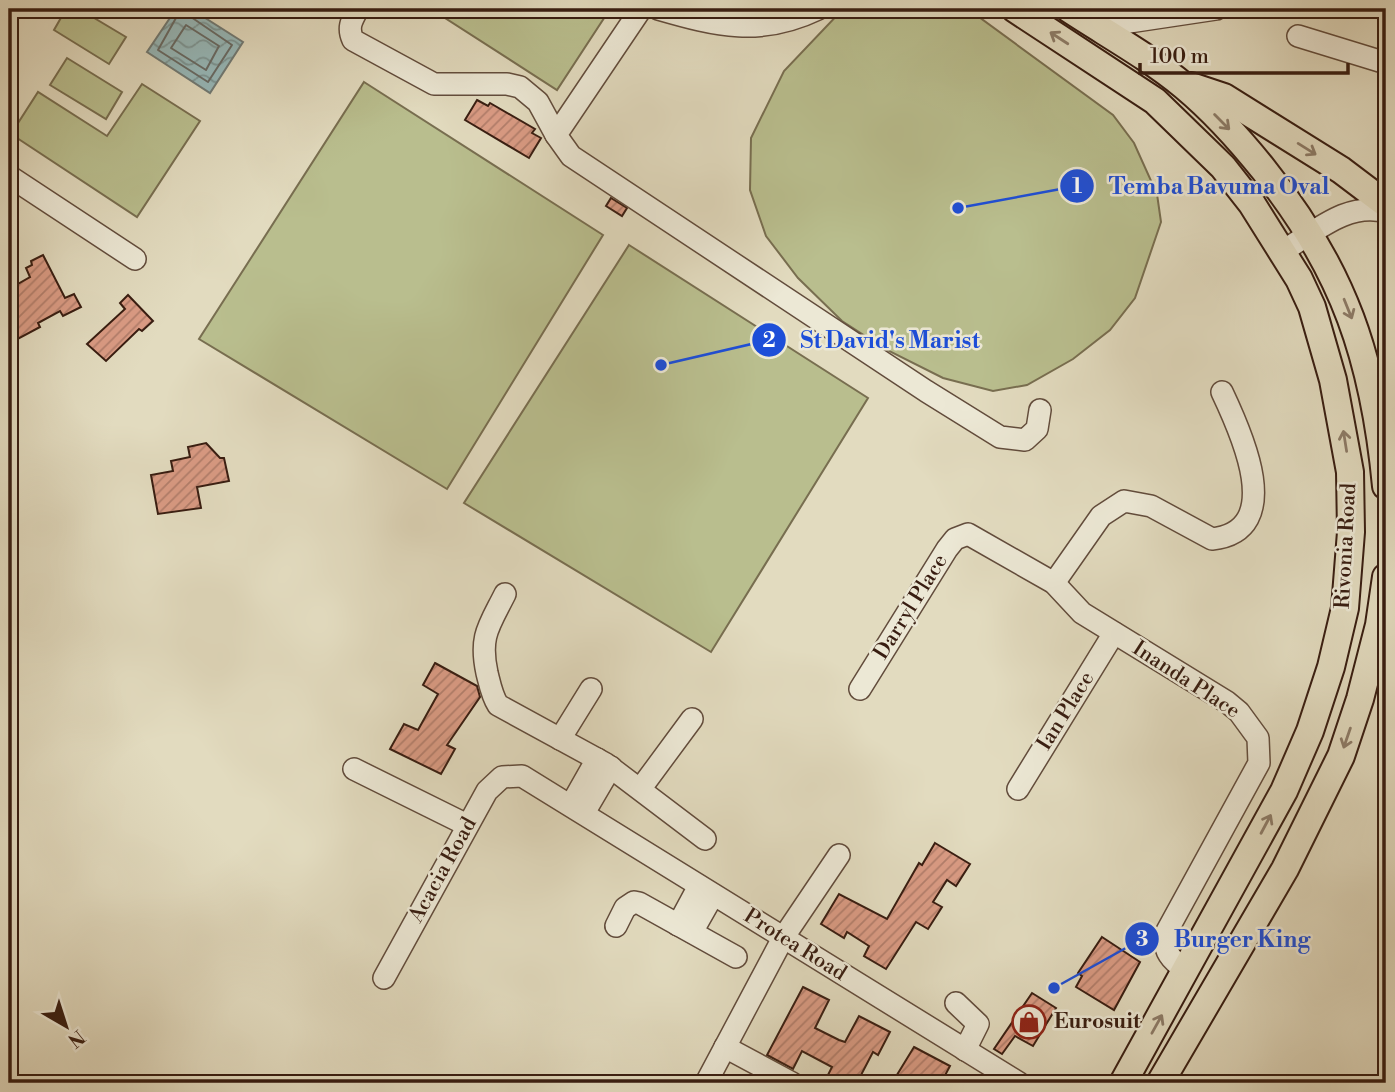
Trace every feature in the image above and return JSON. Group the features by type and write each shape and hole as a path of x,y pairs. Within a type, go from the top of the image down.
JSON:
{"main road":[{"name":"Rivonia Road","path":"1016,9 1155,101 1223,167 1283,251 1299,279 1316,319 1350,471 1351,532 1345,608 1331,667 1310,731 1283,791 1191,965 1125,1077"},
{"name":"Rivonia Road","path":"1069,9 1182,84 1236,136 1312,234 1350,314 1368,369 1381,430 1386,486"},
{"path":"1096,27 1093,33 1096,44 1163,93 1190,118 1212,146 1223,167"},
{"path":"1182,84 1224,97 1341,170 1386,204"},
{"name":"Rivonia Road","path":"1160,1083 1311,820 1341,756 1360,699 1379,625 1386,576"}],"street":[{"path":"358,9 349,32 353,40 434,85 507,84 520,87 538,102 571,156 1000,437 1025,440 1037,429 1040,410"},
{"path":"556,135 640,9"},
{"path":"658,9 734,27 779,24 818,9"},
{"path":"1096,27 1216,9"},
{"path":"1298,36 1386,63"},
{"path":"9,176 135,259"},
{"path":"1283,251 1349,211 1364,208 1386,212"},
{"path":"1054,583 1101,516 1124,501 1151,506 1212,539 1234,533 1245,523 1252,508 1251,469 1222,392"},
{"name":"Inanda Place","path":"968,534 1054,583 1070,604 1227,702 1250,725 1260,751 1254,776 1165,937 1167,953 1191,965"},
{"name":"Darryl Place","path":"860,689 947,549 955,540 968,534"},
{"path":"505,594 485,635 482,650 492,695 504,710 560,739 599,767 641,788 705,839"},
{"name":"Ian Place","path":"1018,789 1114,633"},
{"path":"1360,699 1386,648"},
{"path":"560,739 591,689"},
{"path":"641,788 692,719"},
{"path":"578,809 599,767"},
{"path":"354,769 467,825"},
{"name":"Protea Road","path":"513,775 531,779 706,891 1019,1083"},
{"name":"Acacia Road","path":"384,978 467,825 494,781 513,775"},
{"path":"706,1083 783,938 839,855"},
{"path":"685,928 706,891"},
{"path":"616,926 625,908 634,902 736,957"},
{"path":"956,1003 978,1024 965,1050"},
{"path":"725,1047 792,1083"}],"green space":[{"path":"66,9 79,9 126,37 109,64 54,30"},
{"path":"431,9 610,9 557,90"},
{"path":"843,9 964,9 972,12 1113,115 1134,143 1157,194 1161,222 1135,298 1110,330 1073,359 1027,385 993,391 943,378 887,350 842,321 798,278 766,236 750,190 751,138 784,71"},
{"path":"67,58 122,92 106,119 50,85"},
{"path":"364,82 603,235 447,489 199,339"},
{"path":"142,84 200,121 137,217 11,134 38,92 107,136"},
{"path":"629,245 868,398 711,652 464,503"}],"water":[{"path":"176,9 191,9 243,42 210,93 147,52"}],"building":[{"path":"477,100 488,106 490,103 535,129 532,133 541,138 529,158 465,120"},
{"path":"611,198 627,208 622,216 606,206"},
{"path":"43,255 65,298 74,294 81,307 63,316 60,311 38,323 40,327 14,341 9,331 9,289 30,277 26,268 32,265 31,261"},
{"path":"128,295 153,321 142,331 139,329 106,361 87,344 125,309 120,303"},
{"path":"206,443 220,458 224,458 229,481 197,487 201,508 158,514 151,475 173,471 171,461 190,457 188,447"},
{"path":"435,663 477,686 480,697 447,745 455,749 441,774 390,749 404,724 418,730 438,694 423,685"},
{"path":"935,843 970,864 956,886 947,880 933,902 942,907 928,929 916,922 886,969 864,956 869,946 847,932 844,938 821,924 839,894 887,919 919,863 922,865"},
{"path":"1102,937 1140,962 1114,1010 1076,987 1082,976 1078,973"},
{"path":"803,987 829,1000 815,1028 845,1042 859,1016 890,1032 878,1055 873,1052 861,1075 877,1083 824,1083 832,1067 802,1051 793,1069 767,1055"},
{"path":"1032,993 1056,1008 1033,1046 1015,1036 1002,1054 994,1049"},
{"path":"914,1047 950,1066 941,1083 892,1083"}],"place":[{"name":"Temba Bavuma Oval","path":"958,208"},
{"name":"St David's Marist","path":"661,365"},
{"name":"Burger King","path":"1054,988"},
{"name":"Eurosuit","path":"1029,1022"}]}
